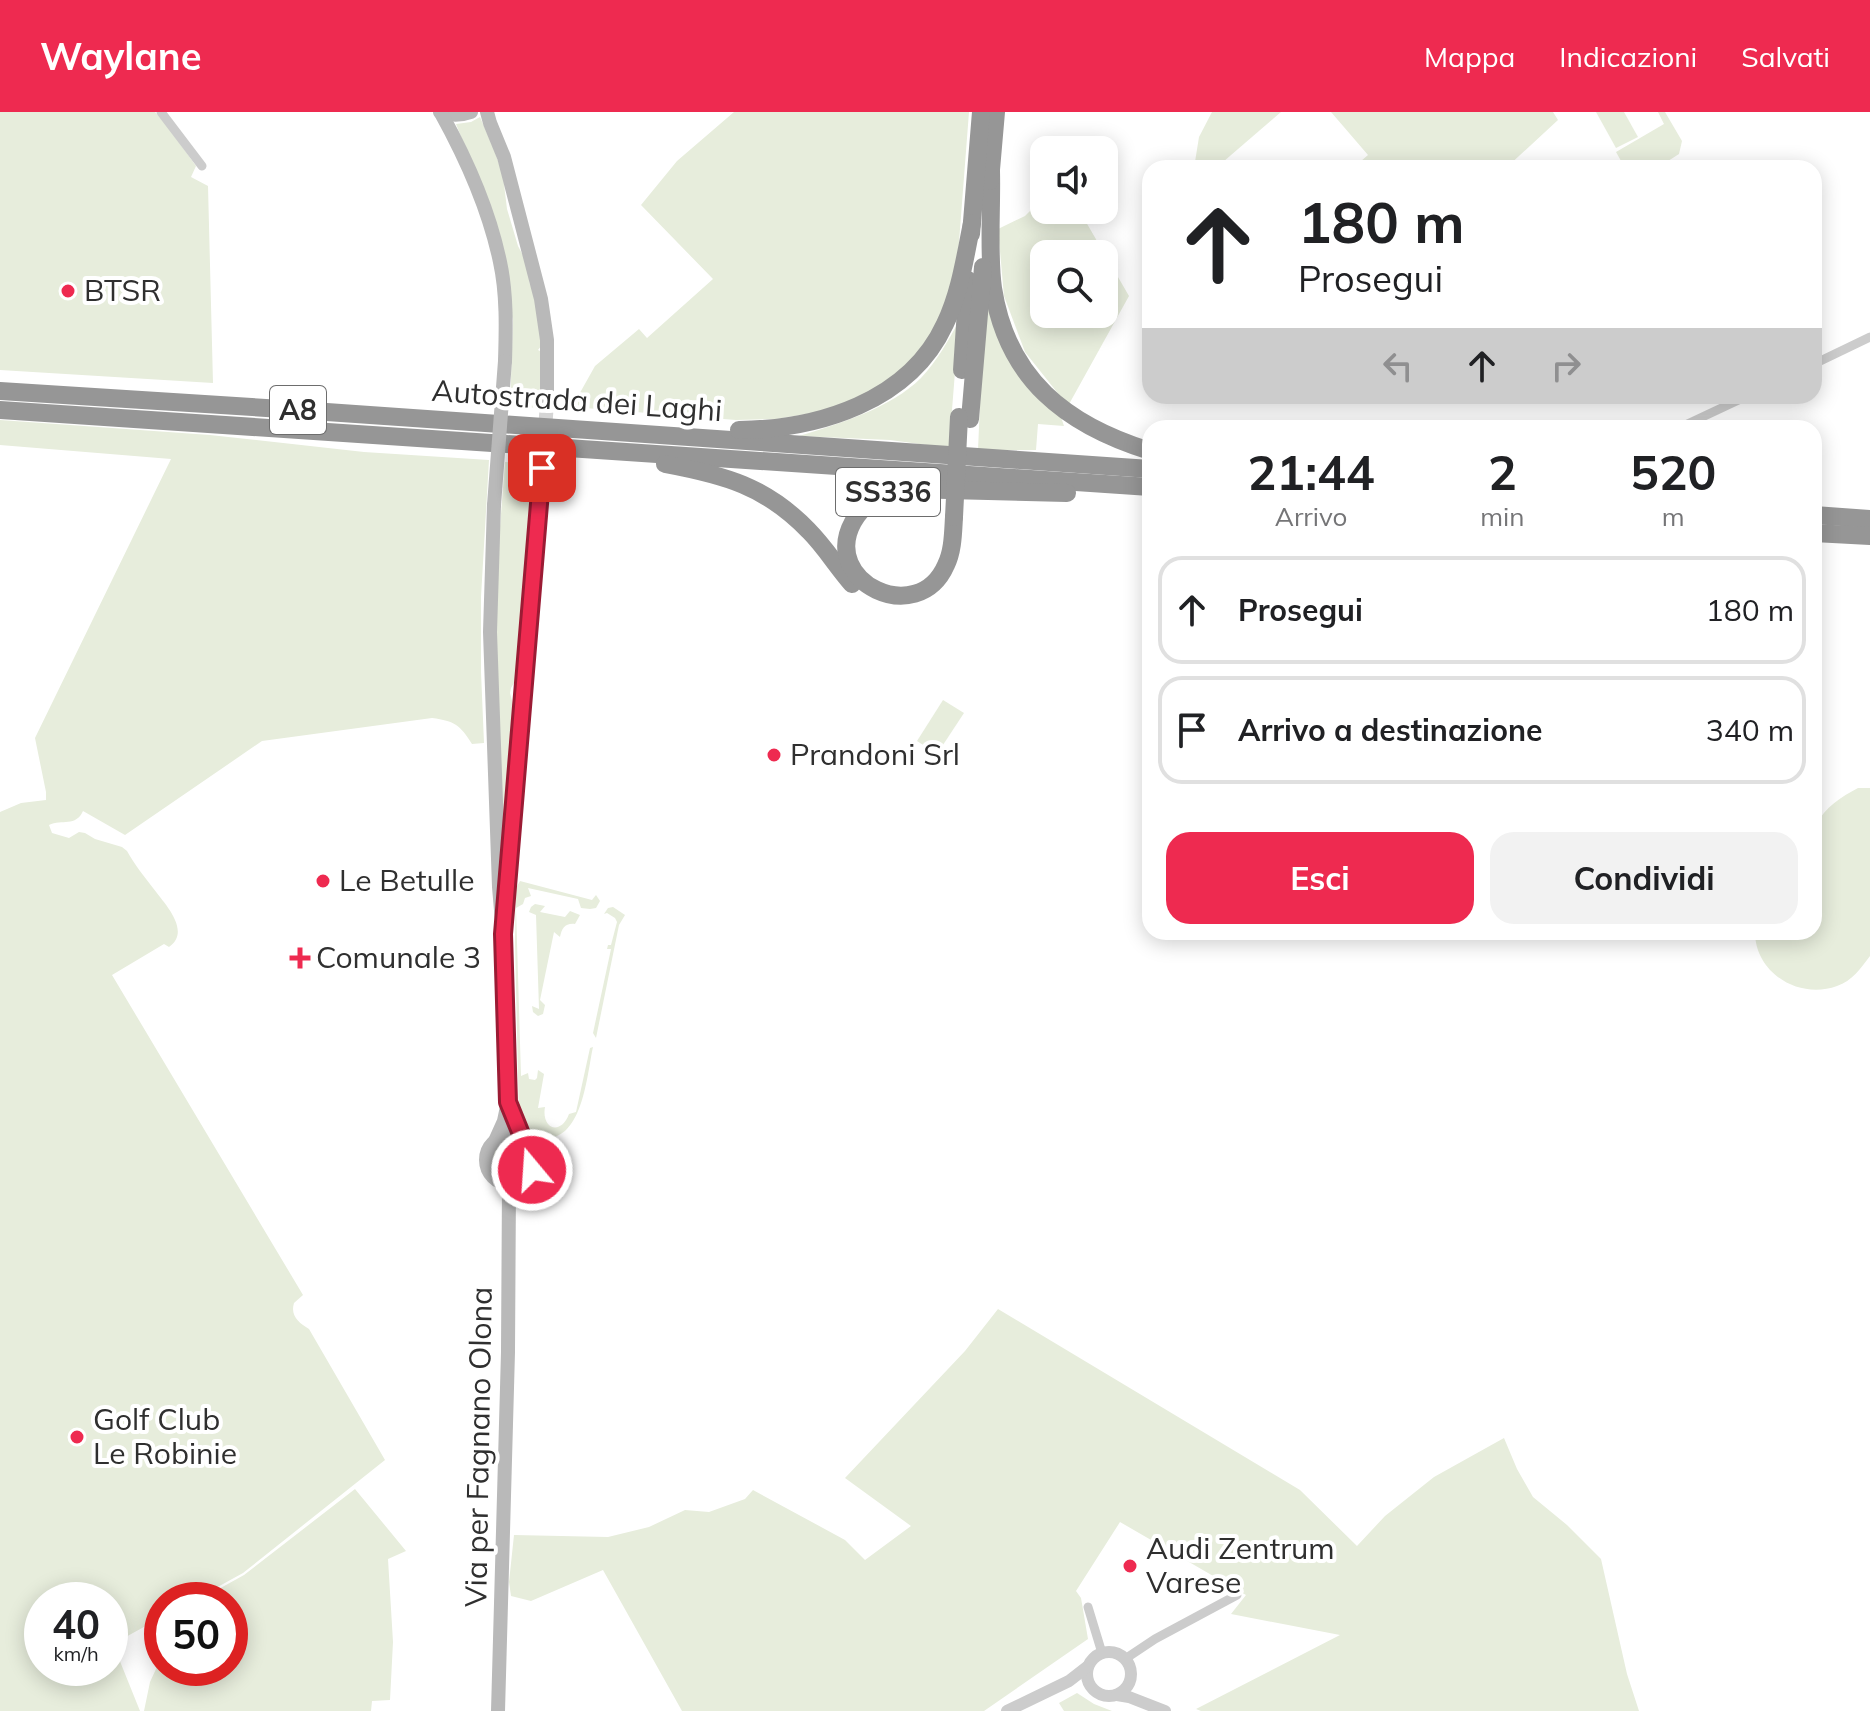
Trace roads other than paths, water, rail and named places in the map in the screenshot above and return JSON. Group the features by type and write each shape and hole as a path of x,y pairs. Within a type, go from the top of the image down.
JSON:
{"highway":[{"path":"597,450 725,476 763,493 810,532 858,589 872,599 906,607 935,596 947,586 961,549 959,517 972,223 981,112"},
{"path":"965,418 996,112"},
{"path":"991,171 993,285 998,313 1023,369 1035,385 1080,422 1142,448"},
{"path":"597,430 690,427 757,429 806,423 868,402 906,376 944,327 956,295 972,223"},
{"name":"Autostrada dei Laghi","path":"0,391 1142,468"},
{"name":"Autostrada dei Laghi","path":"0,410 1142,487"},
{"name":"SS336","path":"959,517 947,564 938,579 917,594 905,597 876,590 853,571 847,558 846,543 850,527 859,512 871,500 888,492 908,489 1105,494 1142,489"},
{"path":"1822,516 1870,519"},
{"path":"1822,533 1870,536"}],"main road":[{"path":"441,112 451,116 471,112"},
{"path":"441,112 459,144 491,227 501,265 506,319 494,505 490,632 508,1102 504,1121 486,1155 487,1169 496,1180 509,1184 522,1180 532,1170 534,1156 523,1139 508,1102"},
{"path":"487,112 504,157 541,299 547,354 547,403"},
{"path":"503,934 542,468"},
{"path":"495,1141 509,1136 523,1139"},
{"name":"Via per Fagnano Olona","path":"498,1711 507,1413 509,1184"}],"street":[{"path":"161,112 202,166"},
{"path":"1822,360 1870,337"},
{"path":"1696,420 1730,404"},
{"path":"1125,1659 1155,1639 1237,1595"},
{"path":"1088,1607 1102,1653"},
{"path":"1090,1688 1086,1678 1090,1661 1102,1653 1117,1653 1125,1659 1140,1697 1148,1704"},
{"path":"1007,1711 1060,1686 1087,1667"},
{"path":"1117,1695 1125,1690 1131,1678"},
{"path":"1060,1686 1090,1688 1102,1696 1129,1697 1165,1711"}],"tunnel":[{"path":"542,468 547,403"}],"place":[{"name":"BTSR","path":"68,291"},
{"name":"Prandoni Srl","path":"774,755"},
{"name":"Le Betulle","path":"323,881"},
{"name":"Comunale 3","path":"300,958"},
{"name":"Golf Club Le Robinie","path":"77,1437"},
{"name":"Audi Zentrum Varese","path":"1130,1566"}]}
